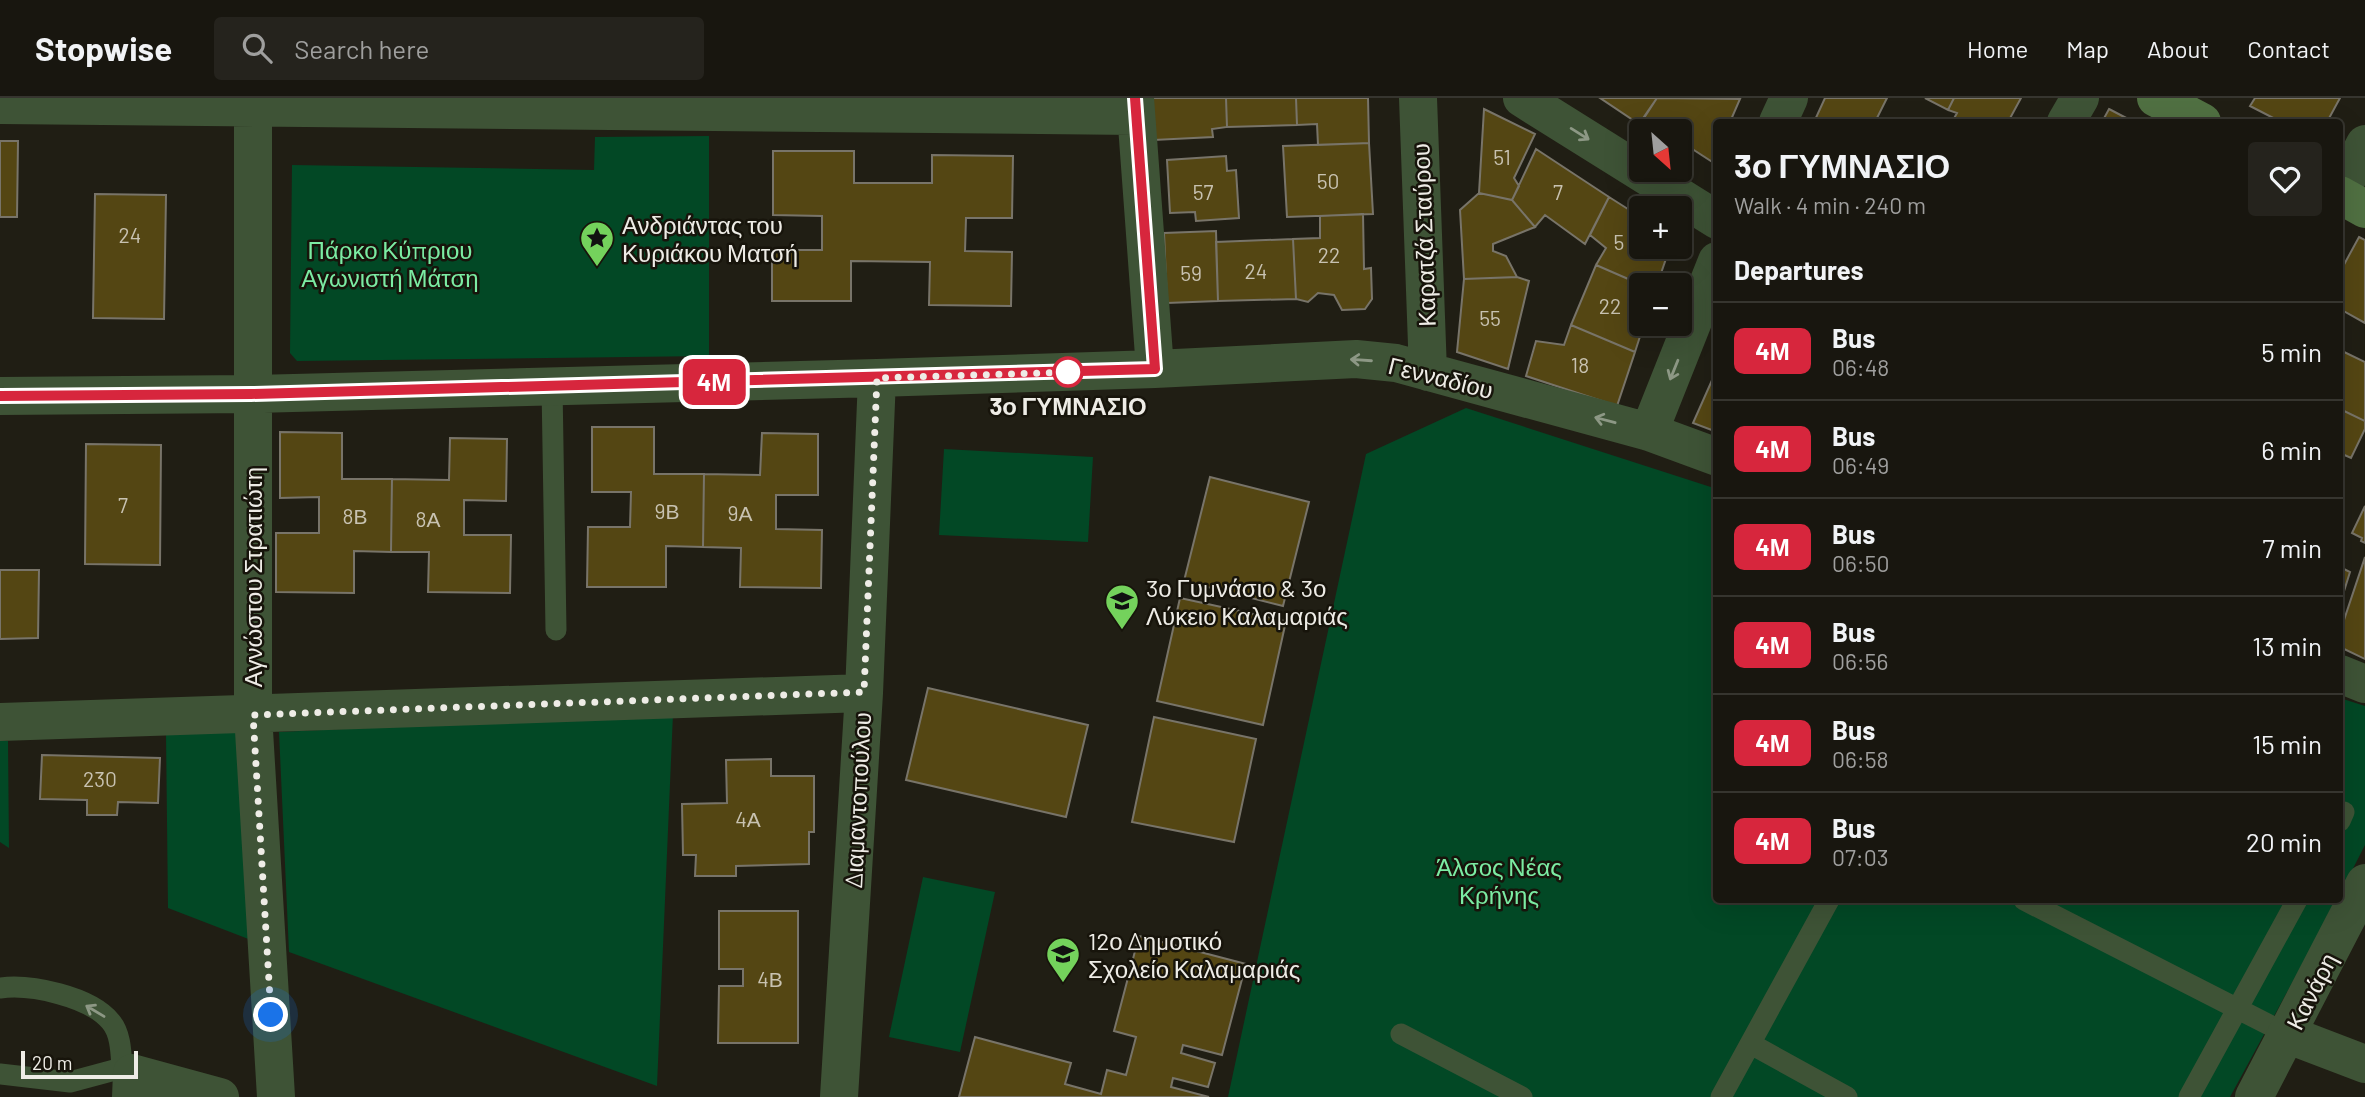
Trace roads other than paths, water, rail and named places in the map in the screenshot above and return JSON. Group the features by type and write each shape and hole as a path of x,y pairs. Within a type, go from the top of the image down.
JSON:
{"main road":[{"path":"2156,98 2196,119"},
{"path":"2343,196 2365,209"}],"street":[{"name":"Καρατζά Σταύρου","path":"1418,98 1428,372"},
{"path":"1522,98 1713,217"},
{"path":"1779,119 1789,98"},
{"path":"2068,119 2080,98"},
{"path":"0,105 253,103 1135,107 1155,369"},
{"name":"Αγνώστου Στρατιώτη","path":"253,103 253,715 276,1097"},
{"path":"2343,188 2365,144"},
{"path":"1649,432 1713,271"},
{"name":"Γενναδίου","path":"0,396 251,394 877,378 1356,359 1396,363 1649,432 1713,456"},
{"name":"Διαμαντοπούλου","path":"839,1097 864,692 877,378"},
{"path":"2343,675 2365,684"},
{"path":"0,722 864,692"},
{"name":"Κανάρη","path":"2254,1097 2289,1035 2365,883"},
{"path":"2289,1035 2365,1064"},
{"path":"129,1079 219,1097"}],"lane":[{"path":"552,386 556,630"},
{"path":"1721,1097 1827,903"},
{"path":"2030,903 2289,1035"},
{"path":"2189,1097 2295,903"},
{"path":"0,988 39,988 94,1008 111,1022 120,1042 129,1079 70,1082 0,1074"},
{"path":"1401,1034 1522,1097"},
{"path":"1751,1044 1847,1097"}],"place":[{"name":"Ανδριάντας του Κυριάκου Ματσή","path":"597,268"},
{"name":"3ο ΓΥΜΝΑΣΙΟ","path":"1068,372"},
{"name":"3ο Γυμνάσιο & 3ο Λύκειο Καλαμαριάς","path":"1122,631"},
{"name":"12ο Δημοτικό Σχολείο Καλαμαριάς","path":"1063,984"}],"park label":[{"name":"Πάρκο Κύπριου Αγωνιστή Μάτση","path":"390,263"},
{"name":"Άλσος Νέας Κρήνης","path":"1499,880"}]}
